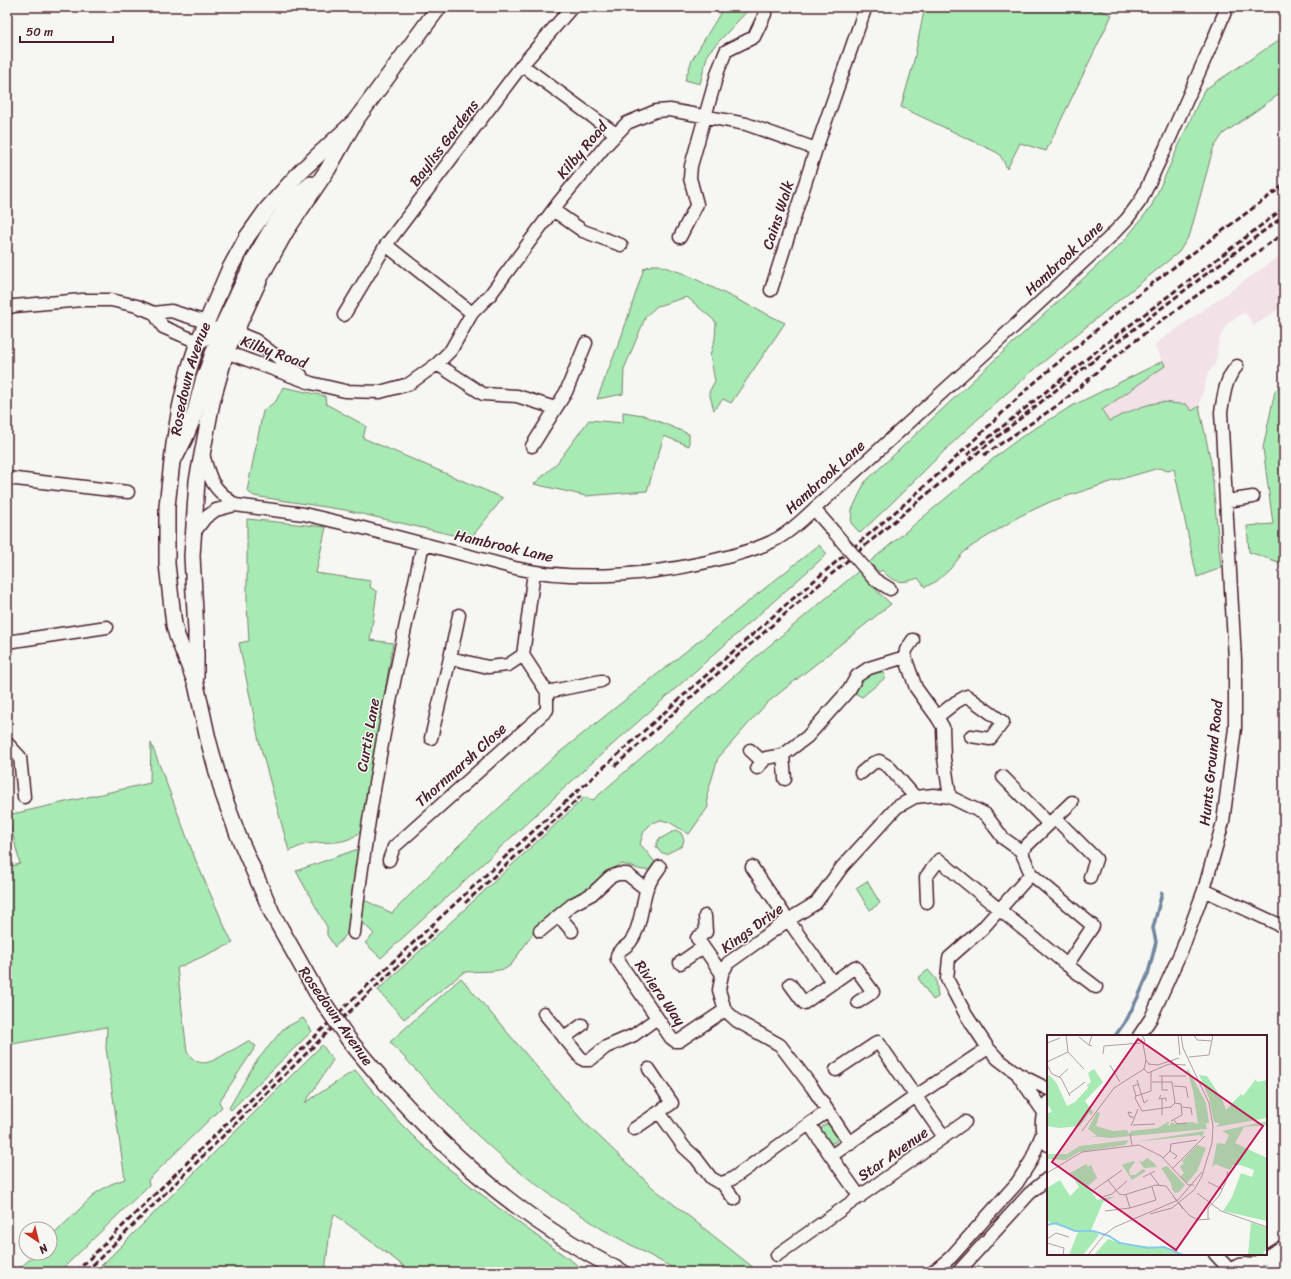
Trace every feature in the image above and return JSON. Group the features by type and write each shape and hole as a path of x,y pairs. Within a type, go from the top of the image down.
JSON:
{"street":[{"name":"Rosedown Avenue","path":"228,330 286,232 328,168 355,121 440,7"},
{"name":"Bayliss Gardens","path":"344,315 386,245 522,65 572,7"},
{"name":"Hambrook Lane","path":"193,534 205,518 216,510 235,505 304,514 534,572 560,575 622,574 671,569 694,565 748,551 771,542 787,533 814,509 1108,240 1127,220 1140,200 1159,162 1227,7"},
{"path":"816,149 864,12"},
{"path":"680,237 697,204 690,178 691,166 718,71 726,51 754,37 765,14"},
{"path":"522,65 616,134"},
{"name":"Kilby Road","path":"221,350 311,383 345,391 380,392 409,384 437,364 451,350 472,313 490,294 553,210 627,122 656,111 670,110 746,124 816,149"},
{"name":"Rosedown Avenue","path":"355,121 301,171 267,209 247,237 229,270 198,342 180,408 167,506 167,564 177,636 196,684 208,739 223,794 238,835 273,915 317,993 349,1040 380,1079 413,1114 444,1146 483,1181 529,1216 571,1244 622,1272"},
{"name":"Cains Walk","path":"771,290 816,149"},
{"path":"553,210 583,231 621,245"},
{"path":"386,245 472,313"},
{"path":"7,308 14,306 82,300 111,300 137,306 154,313 171,310 228,330"},
{"path":"154,313 163,327 221,350"},
{"path":"198,342 228,330"},
{"path":"171,467 194,416 203,381 221,350 228,330"},
{"name":"Kilby Road","path":"228,330 255,340 311,383"},
{"path":"532,446 566,392 586,344"},
{"name":"Rosedown Avenue","path":"196,684 196,630 192,556 193,534 197,482 221,350"},
{"path":"437,364 483,394 517,396 555,408"},
{"name":"Hunts Ground Road","path":"1140,1035 1151,1018 1183,947 1204,890 1223,822 1235,728 1236,660 1221,412 1228,379 1237,366"},
{"path":"202,451 209,476 215,488 235,505"},
{"path":"7,478 128,492"},
{"path":"1227,500 1253,497"},
{"path":"814,509 874,579 890,589"},
{"name":"Curtis Lane","path":"354,933 369,814 398,658 423,544"},
{"path":"534,572 522,655 547,692 601,680"},
{"path":"431,738 459,615"},
{"path":"7,642 107,627"},
{"path":"913,640 906,650 905,657 916,688 943,727 944,758 950,797"},
{"path":"450,658 488,667 508,665 522,655"},
{"path":"750,750 760,765 766,758 783,755 808,737 849,690 857,676 868,668 905,657"},
{"name":"Thornmarsh Close","path":"389,860 394,847 547,710 547,692"},
{"path":"937,717 956,702 967,696 1003,722 990,739 971,736"},
{"path":"7,743 20,757 24,797"},
{"path":"783,755 785,779"},
{"path":"861,773 873,763 879,761 888,767 914,797"},
{"path":"1003,778 1096,859 1090,877"},
{"name":"Kings Drive","path":"725,1010 719,990 722,974 728,963 788,920 816,903 842,867 857,850 897,807 914,797 934,794 950,797 985,814 1003,838 1021,852 1031,874"},
{"path":"1021,852 1072,802"},
{"path":"927,902 926,877 939,860 1067,965 1096,986"},
{"name":"Riviera Way","path":"660,867 646,889 636,932 631,942 618,952 616,956 622,968 671,1038 675,1041 679,1041 725,1010"},
{"path":"752,867 833,983"},
{"path":"540,931 573,904 592,894 610,877 618,874 627,874 646,889"},
{"path":"1047,1088 1018,1074 998,1059 988,1048 966,1015 947,979 949,958 982,930 1031,874 1093,926 1067,965"},
{"path":"1204,890 1284,927"},
{"path":"559,916 572,931"},
{"path":"705,916 706,932 697,938 722,974"},
{"path":"680,963 703,947"},
{"path":"790,984 804,1004 855,967 872,992 858,1002"},
{"path":"725,1010 737,1021 780,1045 812,1087 850,1144"},
{"path":"544,1013 584,1060 590,1060 606,1047 634,1035 657,1018"},
{"path":"564,1038 582,1024"},
{"name":"Star Avenue","path":"836,1070 878,1042 944,1137"},
{"path":"809,1124 831,1156 916,1096 988,1048"},
{"path":"634,1129 672,1103 649,1069"},
{"path":"1018,1074 1046,1106 1041,1123 1042,1134 1047,1144"},
{"path":"659,1112 684,1147 696,1158 711,1178 718,1182 727,1181 828,1111"},
{"name":"Star Avenue","path":"777,1255 964,1122"},
{"path":"933,1272 951,1257 1017,1183 1032,1161 1042,1134"},
{"name":"Star Avenue","path":"831,1156 860,1197"},
{"path":"958,1272 1029,1194 1047,1179"},
{"path":"727,1181 734,1199"},
{"path":"1216,1255 1230,1271 1240,1264 1256,1268 1284,1246"},
{"path":"1268,1272 1284,1246"}],"shaded area":[{"path":"1284,253 1284,305 1254,326 1245,312 1227,324 1219,340 1215,364 1208,373 1199,406 1192,411 1186,404 1180,405 1162,402 1145,406 1108,421 1102,410 1165,366 1154,345"}],"green space":[{"path":"724,7 751,7 708,53 700,84 685,80 692,60"},
{"path":"914,7 1092,7 1112,15 1046,151 1020,143 1007,169 998,153 901,107 913,65 924,11"},
{"path":"1284,37 1284,91 1223,134 1213,149 1190,234 1179,252 1004,395 860,533 851,523 852,510 865,482 1124,241 1151,207 1204,90"},
{"path":"659,265 685,274 785,323 731,403 723,399 714,410 709,392 715,381 710,355 715,339 716,322 687,297 657,306 646,316 624,369 623,394 597,399 622,335 644,268"},
{"path":"1163,361 1165,366 1102,410 1109,421 1155,403 1162,402 1186,404 1192,411 1199,406 1211,462 1221,568 1197,577 1174,469 1168,471 1159,468 1052,501 1020,516 972,546 963,553 950,569 937,581 925,587 918,578 903,582 894,580 882,570 879,572 872,565 862,573 880,594 891,604 767,703 718,758 707,795 708,807 689,834 669,822 661,820 652,823 644,831 640,844 655,862 649,870 622,864 607,872 588,891 580,892 552,912 541,922 511,965 505,969 493,971 464,972 404,1019 378,990 585,797 593,800 751,661 1000,453 1024,435 1072,406"},
{"path":"1284,381 1284,564 1249,552 1247,526 1273,524 1263,448 1275,391"},
{"path":"283,387 325,396 326,404 366,426 363,438 503,498 470,539 345,510 254,496 247,491 263,411 276,401"},
{"path":"623,412 643,415 689,434 689,446 664,436 647,491 586,496 534,484 557,463 589,420 623,423"},
{"path":"247,519 326,527 316,573 371,581 370,587 377,592 370,640 393,643 362,830 356,835 343,841 308,844 289,851 259,741 239,643 249,641 247,606"},
{"path":"819,545 827,554 585,769 381,958 365,943 374,934 362,922 364,900 392,913 457,847 555,756"},
{"path":"874,672 884,672 885,678 862,697 855,693 865,677"},
{"path":"151,743 196,861 233,943 177,968 187,1052 196,1061 205,1063 214,1060 248,1041 256,1046 219,1102 222,1107 148,1180 149,1185 59,1272 16,1272 28,1261 58,1261 58,1230 96,1193 111,1184 125,1179 106,1048 107,1027 7,1045 7,867 20,864 8,815 150,783"},
{"path":"676,830 681,833 684,840 682,846 666,854 660,852 656,846 658,840"},
{"path":"358,849 347,934 335,947 327,935 327,927 296,871"},
{"path":"867,881 880,903 870,910 856,888"},
{"path":"928,970 936,979 938,997 933,1000 918,978"},
{"path":"461,978 583,1121 652,1187 759,1272 680,1272 602,1229 552,1196 509,1164 476,1134 390,1042"},
{"path":"303,1018 312,1031 231,1110 229,1108 255,1063 283,1029"},
{"path":"322,1045 333,1060 305,1103 355,1070 399,1122 448,1168 505,1213 587,1272 412,1272 334,1214 330,1230 325,1272 95,1272"},
{"path":"826,1124 830,1125 838,1135 837,1140 834,1143 829,1143 821,1130"}],"waterway":[{"path":"1116,1035 1127,1019 1148,974 1156,942 1153,928 1162,893"}],"railway":[{"path":"76,1272 353,999 519,844 676,702 796,596 944,469 1027,389 1154,282 1284,185"},
{"path":"967,455 1104,345 1284,208"},
{"path":"615,766 761,635 888,526 1084,368 1284,216"},
{"path":"984,455 1061,403 1154,326 1284,233"},
{"path":"465,903 581,796"},
{"path":"86,1272 329,1031 437,929"}]}
